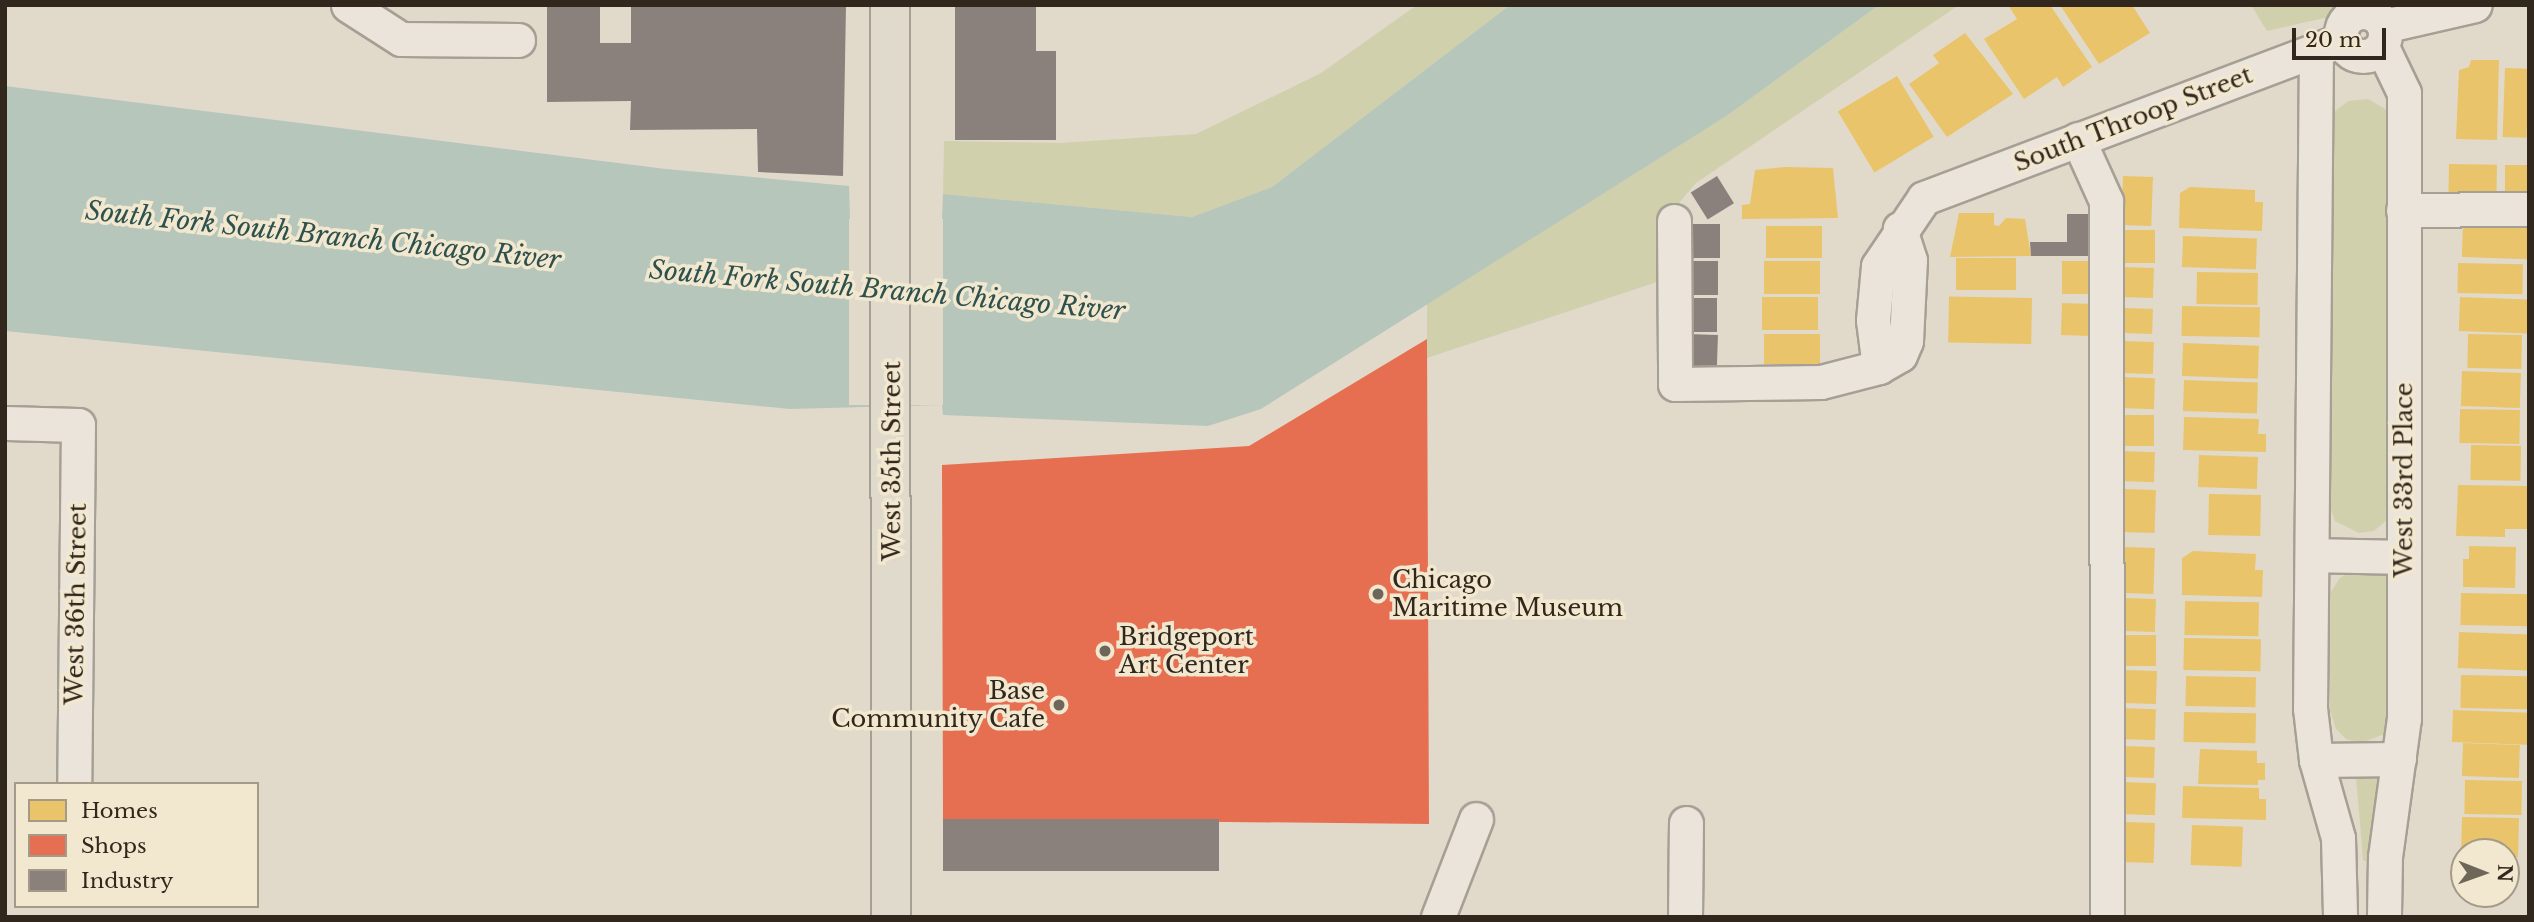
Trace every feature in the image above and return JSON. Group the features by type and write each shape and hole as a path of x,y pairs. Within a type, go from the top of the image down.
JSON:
{"main road":[{"name":"West 35th Street","path":"890,5 891,917"}],"street":[{"path":"348,5 401,39 518,40"},
{"path":"2340,917 2338,838 2316,760 2310,708 2312,555 2329,44 2354,14 2369,12 2383,36 2475,5"},
{"name":"West 33rd Place","path":"2383,36 2404,93 2404,718 2385,857 2384,917"},
{"name":"South Throop Street","path":"1674,221 1675,384 1821,382 1879,367 1873,320 1878,266 1900,229 1924,198 2329,44"},
{"path":"2078,139 2106,201 2107,917"},
{"path":"2403,209 2529,209"},
{"name":"West 36th Street","path":"5,423 78,425 74,782"},
{"path":"2312,555 2404,557"},
{"path":"2316,760 2399,759"},
{"path":"1438,917 1476,819"},
{"path":"1685,917 1686,823"}],"green space":[{"path":"1417,5 1510,5 1272,187 1192,217 943,194 944,141 1060,143 1196,134 1321,73"},
{"path":"1879,5 1959,5 1696,183 1660,225 1660,281 1427,358 1427,304 1728,115"},
{"path":"2251,5 2381,5 2267,31"},
{"path":"2368,99 2392,113 2394,514 2374,531 2359,533 2335,521 2329,505 2327,134 2333,113 2348,101"},
{"path":"2353,571 2383,573 2397,590 2387,733 2361,743 2346,739 2336,729 2330,711 2330,593 2340,578"},
{"path":"2361,770 2383,773 2371,864 2363,860 2356,776"}],"water":[{"name":"South Fork South Branch Chicago River","path":"1510,5 1879,5 1728,115 1261,409 1208,426 943,415 942,405 790,409 5,331 5,86 666,169 849,186 850,219 942,219 943,194 1192,217 1272,187"}],"pier":[{"path":"849,219 943,219 943,405 849,405"}],"building: Homes":[{"path":"2008,5 2050,5 2092,67 2063,87 2057,77 2024,99 1984,39 2017,19"},
{"path":"2060,5 2132,5 2150,33 2099,64"},
{"path":"1965,33 2013,94 1947,137 1909,84 1939,63 1933,55"},
{"path":"2471,60 2499,60 2497,140 2456,139 2459,70 2469,67"},
{"path":"2505,68 2529,69 2527,138 2503,137"},
{"path":"1897,76 1934,137 1874,172 1838,112"},
{"path":"2449,164 2497,165 2496,198 2448,197"},
{"path":"2505,165 2529,165 2529,195 2505,195"},
{"path":"1785,167 1833,168 1838,218 1742,219 1742,205 1750,204 1755,170"},
{"path":"2123,176 2153,177 2151,226 2121,225"},
{"path":"2190,187 2255,190 2255,202 2263,202 2262,231 2179,228 2180,193"},
{"path":"1959,213 1994,213 1994,225 1999,226 2006,218 2025,219 2031,256 1950,257"},
{"path":"2463,224 2529,226 2528,259 2462,257"},
{"path":"1766,226 1822,226 1822,258 1766,258"},
{"path":"2124,230 2155,230 2155,263 2124,263"},
{"path":"2183,236 2257,239 2256,270 2182,267"},
{"path":"1956,258 2016,258 2016,290 1956,290"},
{"path":"1764,261 1820,261 1820,294 1764,294"},
{"path":"2062,261 2093,261 2093,294 2062,294"},
{"path":"2458,263 2523,264 2522,294 2457,293"},
{"path":"2122,267 2154,268 2153,298 2121,297"},
{"path":"2197,272 2258,273 2257,305 2196,304"},
{"path":"1762,297 1818,297 1818,330 1762,330"},
{"path":"1949,297 2032,298 2031,344 1948,343"},
{"path":"2460,297 2529,299 2528,333 2459,331"},
{"path":"2062,303 2092,304 2091,336 2061,335"},
{"path":"2182,306 2260,307 2259,337 2181,336"},
{"path":"2125,308 2153,309 2152,334 2124,333"},
{"path":"1764,334 1820,334 1820,364 1764,364"},
{"path":"2468,334 2522,335 2521,369 2467,368"},
{"path":"2122,341 2154,342 2153,374 2121,373"},
{"path":"2183,343 2259,346 2258,379 2182,376"},
{"path":"2462,371 2521,373 2520,408 2461,406"},
{"path":"2122,377 2155,378 2154,409 2121,408"},
{"path":"2184,380 2258,383 2257,414 2183,411"},
{"path":"2460,409 2520,410 2519,444 2459,443"},
{"path":"2122,415 2154,415 2154,446 2122,446"},
{"path":"2184,417 2259,419 2258,434 2266,434 2266,452 2183,450"},
{"path":"2471,445 2521,446 2520,481 2470,480"},
{"path":"2122,451 2155,452 2154,482 2121,481"},
{"path":"2199,455 2258,457 2257,489 2198,487"},
{"path":"2458,485 2529,486 2529,529 2505,529 2505,537 2456,536"},
{"path":"2124,489 2156,490 2154,533 2122,532"},
{"path":"2209,494 2261,495 2260,536 2208,535"},
{"path":"2469,546 2516,547 2515,588 2463,587 2463,559 2469,559"},
{"path":"2125,547 2155,548 2153,594 2123,593"},
{"path":"2193,551 2256,554 2255,570 2263,570 2262,597 2182,595 2182,558"},
{"path":"2461,593 2529,594 2528,626 2460,625"},
{"path":"2125,598 2156,599 2155,632 2124,631"},
{"path":"2185,601 2259,602 2258,636 2184,635"},
{"path":"2459,632 2529,634 2528,670 2458,668"},
{"path":"2124,635 2156,635 2156,666 2124,666"},
{"path":"2184,638 2261,639 2260,671 2183,670"},
{"path":"2125,670 2157,671 2156,704 2124,703"},
{"path":"2461,675 2529,676 2528,709 2460,708"},
{"path":"2186,676 2256,677 2255,707 2185,706"},
{"path":"2122,708 2156,709 2155,740 2121,739"},
{"path":"2453,710 2529,713 2528,745 2452,742"},
{"path":"2184,712 2256,713 2255,743 2183,742"},
{"path":"2463,743 2520,745 2519,778 2462,776"},
{"path":"2123,746 2155,747 2154,778 2122,777"},
{"path":"2200,749 2257,751 2257,763 2265,763 2265,780 2258,780 2258,785 2198,784"},
{"path":"2465,780 2522,781 2521,815 2464,814"},
{"path":"2123,782 2156,783 2155,815 2122,814"},
{"path":"2183,786 2259,788 2259,799 2266,799 2266,820 2182,818"},
{"path":"2462,817 2519,818 2518,838 2461,838"},
{"path":"2125,822 2155,823 2154,863 2124,862"},
{"path":"2192,825 2243,827 2242,867 2191,865"}],"building: Shops":[{"path":"1427,339 1429,824 943,819 942,465 1249,446"}],"building: Industry":[{"path":"547,5 600,5 600,43 631,43 631,5 846,5 843,176 758,172 757,129 630,130 631,101 547,102"},
{"path":"955,5 1036,5 1036,51 1056,51 1056,140 955,140"},
{"path":"1717,176 1734,203 1708,220 1691,192"},
{"path":"2067,214 2095,214 2095,256 2031,256 2030,242 2067,242"},
{"path":"1688,224 1720,224 1720,258 1688,258"},
{"path":"1687,261 1718,261 1718,295 1687,295"},
{"path":"1686,298 1717,298 1717,332 1686,332"},
{"path":"1686,334 1718,335 1717,370 1685,369"},
{"path":"943,819 1219,819 1219,871 943,871"}],"place":[{"name":"Chicago Maritime Museum","path":"1378,594"},
{"name":"Bridgeport Art Center","path":"1105,651"},
{"name":"Base Community Cafe","path":"1059,705"}]}
